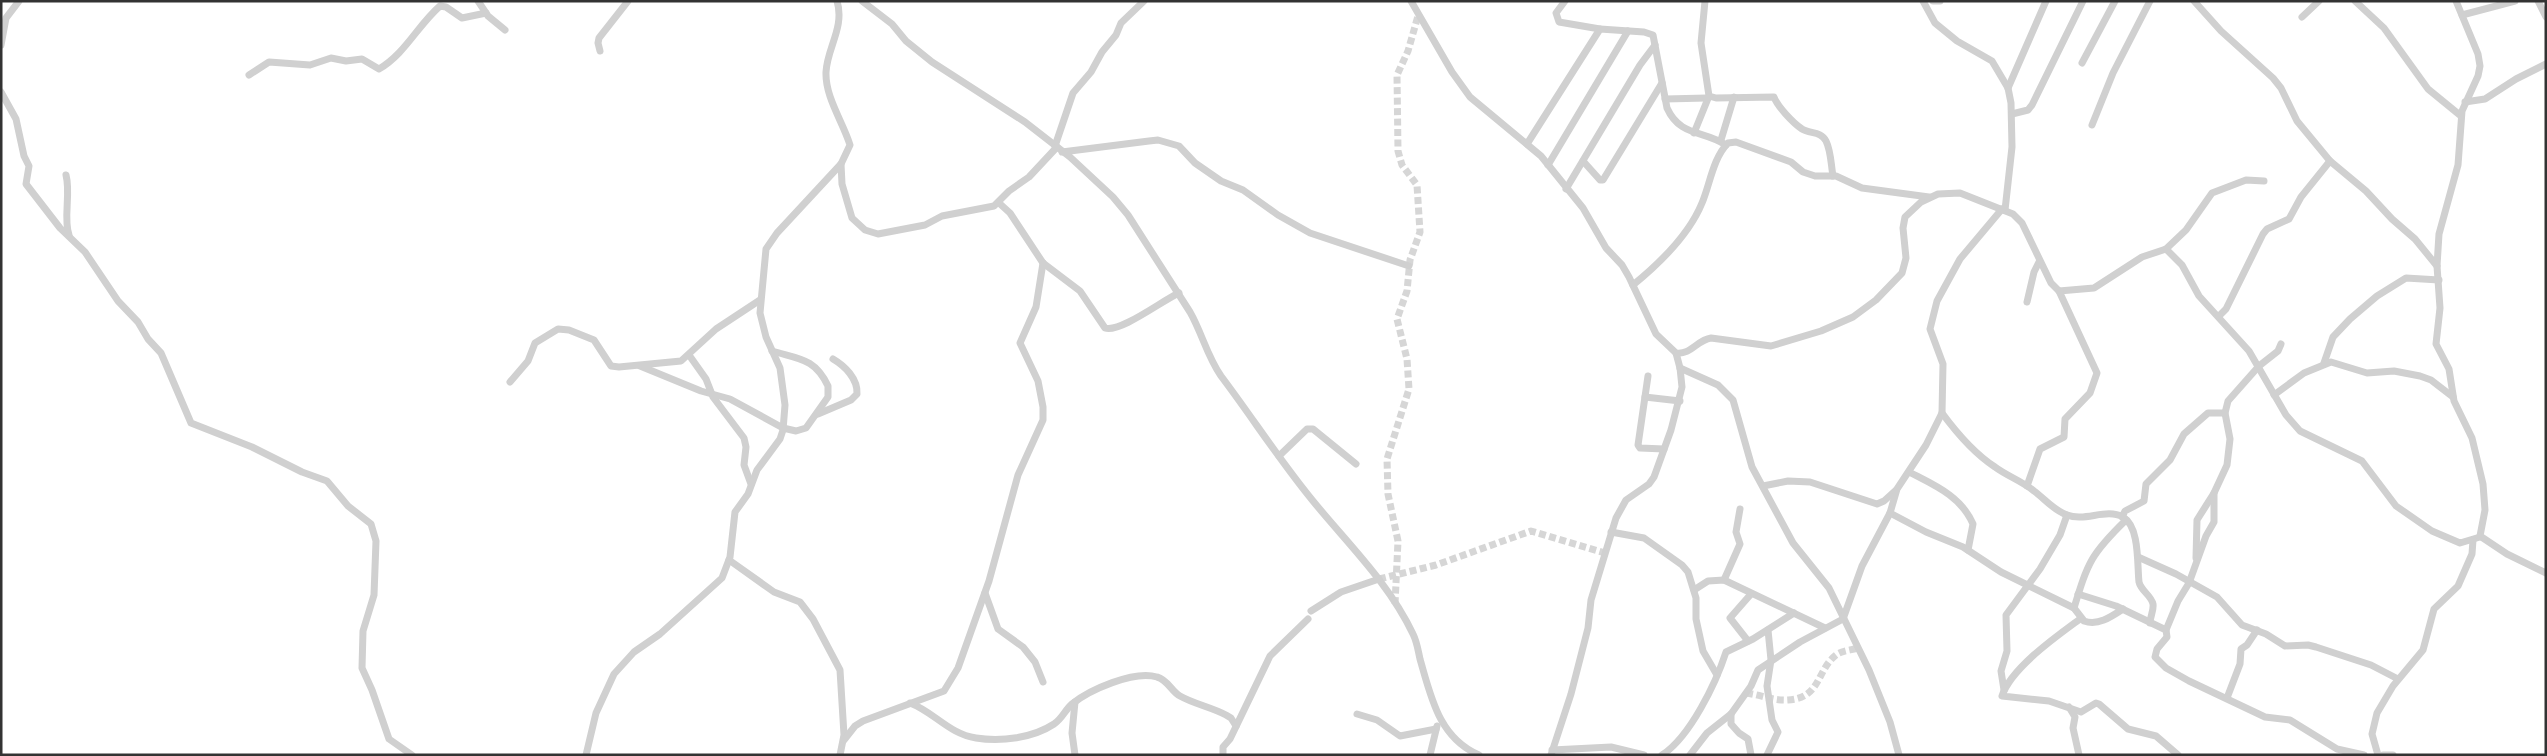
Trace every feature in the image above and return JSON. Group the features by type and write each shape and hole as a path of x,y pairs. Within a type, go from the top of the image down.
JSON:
{"street":[{"path":"1,45 6,18 19,1"},
{"path":"478,1 486,13 505,30"},
{"path":"600,51 598,43 600,38 628,1"},
{"path":"586,755 596,713 614,674 634,652 660,634 720,581 729,560 735,512 748,494 763,459 780,439 783,428 784,395 780,368 763,328 760,300 766,249 771,239 841,164 850,145 830,96 826,79 827,66 839,21 837,1"},
{"path":"862,1 892,24 906,41 932,62 1025,122 1058,148 1113,197 1128,215 1198,326 1214,366 1310,498 1379,579 1413,633 1437,716 1430,755"},
{"path":"841,164 842,184 849,212 858,224 871,233 878,234 920,226 942,216 979,211 999,203 1009,191 1029,177 1058,148 1073,93 1091,72 1102,52 1116,35 1121,23 1144,1"},
{"path":"1410,1 1452,72 1470,97 1527,144 1548,165 1590,218 1606,248 1622,265 1656,334 1676,353 1682,387 1680,401 1654,477 1649,484 1626,500 1611,532 1591,600 1588,628 1571,694 1552,752 1611,747 1644,755"},
{"path":"1565,1 1556,13 1559,22 1600,29 1650,34 1655,45 1665,98 1672,119 1694,133 1723,142 1736,142 1791,162 1803,172 1815,176 1833,176 1862,188 1930,197 1960,193 2004,209 2022,223 2039,262 2051,284 2059,291 2097,373 2090,393 2065,419 2064,437 2040,449 2027,486"},
{"path":"1694,133 1708,97 1701,43 1705,1"},
{"path":"1763,486 1788,481 1810,482 1877,504 1884,501 1897,489 1909,472 1942,412 1943,364 1930,332 1935,307 1960,259 2004,209 2012,146 2012,114 2008,88 1992,61 1957,42 1945,32 1935,23 1923,1"},
{"path":"1933,1 1940,1"},
{"path":"2008,88 2046,1"},
{"path":"2012,114 2028,110 2032,105 2083,1"},
{"path":"2082,63 2115,1"},
{"path":"2092,125 2110,79 2150,1"},
{"path":"2194,1 2221,31 2273,78 2286,97 2294,117 2330,161 2366,191 2392,219 2415,239 2437,266"},
{"path":"2302,17 2319,1"},
{"path":"2355,1 2384,28 2428,89 2461,116"},
{"path":"2378,755 2372,727 2377,713 2398,679 2423,650 2434,609 2458,586 2472,554 2485,510 2483,484 2472,438 2453,397 2449,369 2436,344 2440,308 2437,266 2442,222 2458,165 2461,116 2465,102 2478,76 2480,66 2478,54 2456,1"},
{"path":"2462,15 2515,1"},
{"path":"2538,1 2546,17"},
{"path":"249,75 269,62 310,65 331,58 346,61 362,59 379,69 400,53 424,21 440,6 446,7 462,18 486,13"},
{"path":"1527,144 1600,29"},
{"path":"1548,165 1628,31"},
{"path":"1566,189 1655,45"},
{"path":"2465,102 2485,99 2516,79 2546,64"},
{"path":"1583,161 1600,180 1603,180 1662,83"},
{"path":"1,92 16,119 28,166 26,184 61,230 85,252 118,301 138,322 148,339 163,355 191,423 252,447 298,470 325,480 348,506 371,524 376,541 374,594 364,631 362,668 372,690 389,739 412,755"},
{"path":"1633,285 1656,265 1687,230 1703,202 1723,142 1734,97"},
{"path":"1665,98 1774,97 1778,107 1802,129 1819,134 1826,141 1833,176"},
{"path":"1058,148 1158,140 1176,144 1213,176 1243,190 1288,221 1322,238 1409,266"},
{"path":"2219,316 2226,309 2263,234 2267,229 2290,219 2301,197 2330,161"},
{"path":"66,175 69,189 67,227 69,236"},
{"path":"2059,291 2094,288 2142,257 2166,250 2186,230 2212,193 2246,180 2264,181"},
{"path":"1676,353 1686,352 1701,341 1711,338 1771,346 1821,331 1853,317 1876,300 1902,273 1906,258 1903,228 1905,217 1910,210 1930,197"},
{"path":"999,203 1010,213 1043,263 1080,291 1102,324 1110,329 1125,324 1178,292"},
{"path":"2166,250 2177,258 2199,296 2249,351 2286,415 2300,431 2341,449 2366,465 2392,502 2432,531 2454,542 2477,539 2546,573"},
{"path":"2027,302 2034,272 2039,262"},
{"path":"844,740 855,726 863,721 933,696 948,686 958,668 985,593 1002,537 1012,492 1021,466 1040,428 1044,415 1038,381 1020,343 1036,307 1043,263"},
{"path":"2324,364 2333,337 2350,319 2377,296 2406,278 2439,280"},
{"path":"510,382 528,361 535,343 558,328 569,330 594,340 611,366 675,363 689,355 716,329 760,300"},
{"path":"2196,562 2197,520 2214,493 2227,465 2230,439 2225,412 2229,399 2259,366 2278,351 2281,344"},
{"path":"638,365 711,394 730,399 783,428 796,430 806,428 828,396 829,390 823,377 806,360 772,351"},
{"path":"689,355 706,379 711,394 744,438 746,447 744,465 751,484"},
{"path":"817,414 851,400 857,394 857,387 851,374 833,359"},
{"path":"2274,396 2304,373 2324,364 2336,362 2367,374 2394,371 2420,376 2431,380 2453,397"},
{"path":"1680,368 1711,380 1730,398 1736,408 1744,443 1763,486 1793,542 1829,588 1882,700 1899,755"},
{"path":"1648,376 1638,445 1640,448 1648,450 1664,450"},
{"path":"1645,397 1680,401"},
{"path":"1942,412 1979,455 1995,468 2027,486 2057,511 2083,518 2104,514 2124,519 2133,530 2138,557 2139,583 2153,605 2150,623"},
{"path":"2074,608 2083,575 2093,554 2124,519 2126,511 2144,501 2146,484 2170,460 2178,442 2188,429 2208,412 2225,412"},
{"path":"1279,456 1307,429 1313,429 1356,464"},
{"path":"1909,472 1944,490 1964,510 1973,524 1968,550"},
{"path":"1690,755 1707,733 1731,714 1751,686 1758,670 1771,660 1843,619 1862,566 1890,513 1897,489"},
{"path":"2214,493 2214,522 2206,536 2190,581 2178,601 2166,630 2167,636 2156,652 2156,660 2189,682 2268,719 2290,720 2337,749 2364,755"},
{"path":"1724,580 1740,544 1736,533 1740,509"},
{"path":"1890,513 1968,550 1976,557 2027,586 2074,608 2080,619 2094,623 2111,617 2123,609"},
{"path":"2004,690 2001,671 2007,651 2004,620 2008,611 2027,586 2060,535 2067,515"},
{"path":"1611,532 1638,536 1652,543 1682,565 1688,572 1694,590 1696,619 1704,654 1717,675"},
{"path":"2138,557 2190,581 2222,601 2242,625 2257,630 2285,646 2308,644 2371,665 2398,679"},
{"path":"729,560 774,592 800,602 810,614 840,670 844,740 840,755"},
{"path":"1312,611 1341,592 1379,579"},
{"path":"1694,590 1708,581 1724,580 1825,628"},
{"path":"985,593 998,629 1023,646 1035,662 1042,682"},
{"path":"1748,641 1730,618 1751,594"},
{"path":"2078,594 2123,609 2166,630"},
{"path":"1662,755 1682,737 1701,708 1726,652 1768,630 1794,613"},
{"path":"1223,755 1223,747 1230,739 1270,656 1308,619"},
{"path":"2080,619 2049,642 2004,690 2002,696 2049,701 2082,712 2094,704 2100,704 2128,729 2156,736 2178,755"},
{"path":"1767,755 1778,732 1772,720 1767,686 1771,660 1768,630"},
{"path":"2226,698 2240,664 2241,649 2249,642 2257,630"},
{"path":"909,703 958,733 974,738 998,740 1031,734 1049,727 1059,720 1075,702 1108,684 1141,676 1153,676 1166,682 1181,697 1231,718 1236,726"},
{"path":"1075,702 1072,733 1075,755"},
{"path":"2069,707 2075,717 2074,728 2079,755"},
{"path":"1357,714 1377,720 1400,736 1436,729"},
{"path":"1731,714 1731,724 1739,734 1748,738 1751,755"},
{"path":"1437,716 1458,741 1479,755"},
{"path":"2383,755 2393,755"}],"tunnel":[{"path":"1395,604 1398,541 1388,494 1387,459 1409,389 1407,359 1397,319 1407,291 1410,260 1420,232 1417,185 1402,165 1398,151 1397,75 1408,51 1418,16"},
{"path":"1379,579 1436,565 1531,531 1605,553"},
{"path":"1746,693 1778,700 1799,698 1812,689 1836,655 1858,648"}]}
